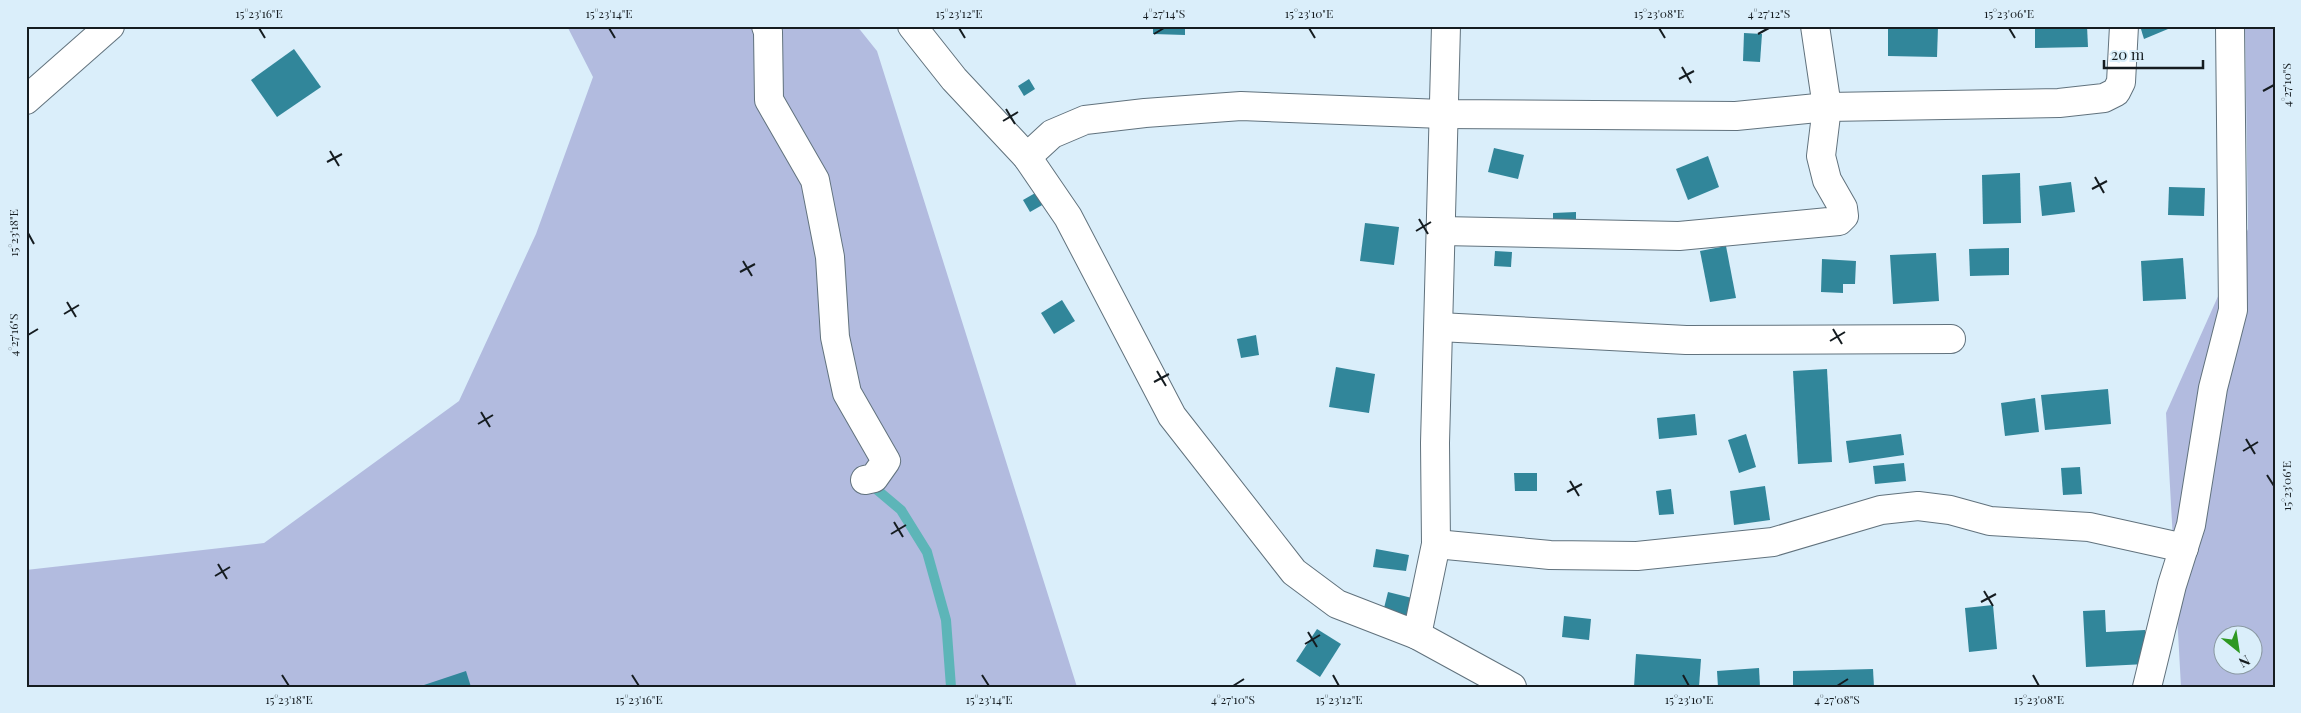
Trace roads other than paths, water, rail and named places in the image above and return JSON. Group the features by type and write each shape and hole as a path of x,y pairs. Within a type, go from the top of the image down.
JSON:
{"street":[{"path":"26,100 110,26"},
{"path":"766,26 769,100 815,180 830,257 835,337 847,393 886,461 874,478 865,480"},
{"path":"912,26 954,79 1027,157 1068,217 1172,416 1254,524 1294,572 1337,604 1417,635 1512,687"},
{"path":"1417,635 1436,544 1435,443 1442,231 1442,114 1446,26"},
{"path":"1442,231 1679,236 1839,221 1844,216 1844,208 1827,180 1821,156 1826,107 1815,26"},
{"path":"1027,157 1052,134 1085,120 1145,113 1241,106 1442,114 1736,116 1826,107 2059,103 2104,98 2116,92 2121,82 2124,26"},
{"path":"2147,687 2172,585 2191,525 2213,388 2233,310 2230,26"},
{"path":"1439,327 1686,340 1951,339"},
{"path":"1436,544 1550,555 1637,556 1773,542 1881,510 1918,506 1950,510 1990,521 2089,527 2184,548"}],"waterway":[{"path":"869,483 901,510 927,552 946,620 951,687"}]}
